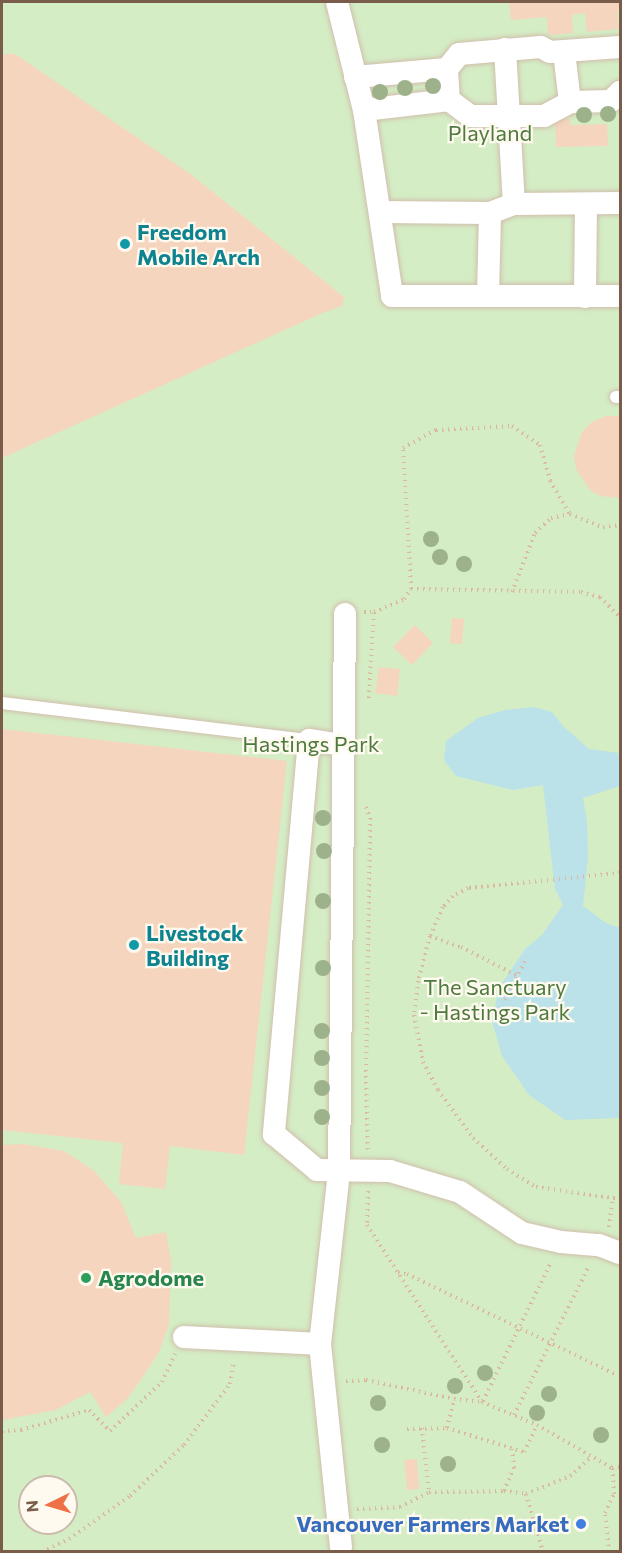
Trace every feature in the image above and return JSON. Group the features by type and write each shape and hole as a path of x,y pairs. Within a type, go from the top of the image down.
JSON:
{"street":[{"path":"337,2 364,110 392,296 621,297"},
{"path":"449,100 447,69 459,54 541,47 550,52 564,52 621,47"},
{"path":"505,49 514,204"},
{"path":"564,52 570,102"},
{"path":"355,77 447,69"},
{"path":"364,110 449,100 470,117 509,118 544,116 570,102 617,103"},
{"path":"380,212 490,213 514,204 621,203"},
{"path":"585,297 586,204"},
{"path":"488,296 490,213"},
{"path":"341,1546 320,1344 339,1172 345,614"},
{"path":"342,745 309,740 274,1134 317,1170 390,1171 460,1192 522,1233 561,1242 610,1249"},
{"path":"184,1337 320,1344"}],"lane":[{"path":"2,703 309,740"}],"path":[{"path":"345,614 374,612 404,599 411,590 403,448 436,430 512,426 540,445 550,481 570,514"},
{"path":"512,592 536,533 551,518 570,514 603,526 621,525"},
{"path":"411,590 581,592 600,597 621,617"},
{"path":"369,705 374,612"},
{"path":"365,804 370,818 366,1070 368,1154"},
{"path":"621,873 468,888 453,896 443,907 430,936 418,981 414,1015 423,1062 438,1090 473,1138 507,1168 536,1187 621,1199"},
{"path":"430,936 461,947 518,976"},
{"path":"506,1000 527,957"},
{"path":"368,1190 367,1225 482,1402"},
{"path":"482,1402 561,1242"},
{"path":"514,1415 550,1342 610,1249"},
{"path":"397,1273 407,1274 613,1373 621,1373"},
{"path":"2,1431 21,1430 89,1410 110,1431 162,1382 184,1337"},
{"path":"42,1551 69,1539 130,1496 184,1445 230,1384 238,1340"},
{"path":"324,1382 366,1380 454,1399 482,1402 537,1425 612,1468 621,1467"},
{"path":"447,1428 454,1399"},
{"path":"406,1429 447,1428 524,1452 537,1425"},
{"path":"422,1428 429,1492"},
{"path":"504,1491 514,1468 512,1449"},
{"path":"337,1509 400,1507 429,1492 504,1491 526,1494 570,1476 591,1457"},
{"path":"577,1551 610,1551 605,1512 614,1494 612,1468"},
{"path":"526,1494 543,1551"}],"green space":[{"name":"Hastings Park","path":"2,2 620,2 620,1551 2,1552"}],"water":[{"path":"534,707 552,712 563,726 589,749 620,753 620,786 583,798 587,821 588,858 583,906 606,923 620,928 620,1118 565,1120 529,1095 502,1056 492,1021 499,988 525,949 542,935 563,905 555,889 543,785 513,790 456,776 444,760 446,741 478,718 505,710"}],"building":[{"path":"509,2 620,2 620,10 617,11 619,29 587,32 585,13 572,15 573,33 548,35 547,17 511,20"},
{"path":"2,54 15,54 189,173 344,297 342,306 2,458"},
{"path":"555,119 570,119 570,125 607,124 608,146 556,147"},
{"path":"606,416 620,416 620,498 601,496 590,490 576,469 574,456 582,432 592,422"},
{"path":"452,618 464,619 462,644 450,643"},
{"path":"415,625 433,643 412,665 393,647"},
{"path":"379,667 400,669 397,696 375,693"},
{"name":"Livestock Building","path":"2,729 287,761 244,1155 170,1146 165,1189 119,1184 123,1143 2,1130"},
{"name":"Agrodome","path":"23,1144 64,1151 93,1170 121,1202 136,1238 166,1232 171,1261 169,1324 159,1352 144,1375 128,1398 106,1417 90,1392 56,1410 2,1420 2,1145"},
{"path":"417,1459 419,1489 407,1490 404,1460"}],"place":[{"name":"Freedom Mobile Arch","path":"125,244"},
{"name":"Livestock Building","path":"134,945"},
{"name":"Agrodome","path":"86,1278"},
{"name":"Vancouver Farmers Market","path":"581,1524"}],"park label":[{"name":"Playland","path":"490,133"},
{"name":"The Sanctuary - Hastings Park","path":"495,998"}]}
